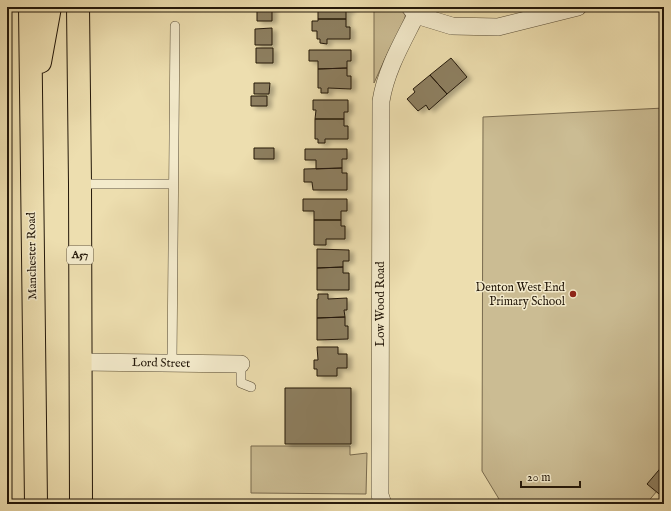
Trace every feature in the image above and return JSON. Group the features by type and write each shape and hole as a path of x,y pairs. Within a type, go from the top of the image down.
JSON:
{"highway":[{"name":"Manchester Road","path":"30,7 30,116 36,504"},
{"path":"30,116 50,7"},
{"name":"A57","path":"78,7 81,504"}],"street":[{"path":"413,11 452,26 498,27 578,7"},
{"name":"Low Wood Road","path":"383,504 380,495 382,101 384,84 413,11"},
{"name":"Lord Street","path":"81,362 241,364"}],"lane":[{"path":"172,362 175,26"},
{"path":"80,184 173,184"},
{"path":"241,364 241,382 251,387"}],"shaded area":[{"path":"374,7 403,7 406,12 404,23 389,50 374,83"},
{"name":"Denton West End Primary School","path":"664,108 664,464 657,491 646,504 502,504 482,471 483,117"},
{"path":"251,446 350,446 350,455 367,453 366,494 251,493"}],"building":[{"path":"257,7 272,7 272,21 257,21"},
{"path":"315,7 350,7 350,11 346,11 346,19 318,19 318,10 315,10"},
{"path":"318,19 346,19 346,27 350,27 350,39 327,39 327,44 320,43 320,39 317,39 317,31 312,31 312,21 318,21"},
{"path":"272,28 272,45 255,45 255,29"},
{"path":"256,48 273,48 273,63 256,63"},
{"path":"309,50 351,50 351,61 347,61 347,68 318,69 318,61 309,61"},
{"path":"451,58 467,77 447,94 430,75"},
{"path":"347,68 347,76 351,76 351,89 328,88 328,93 321,93 321,88 318,88 318,69"},
{"path":"430,75 447,94 429,110 426,105 418,111 407,99 415,92 413,89"},
{"path":"254,83 270,83 269,94 254,94"},
{"path":"251,96 267,96 267,106 251,106"},
{"path":"313,100 348,100 348,112 344,112 344,119 315,119 316,110 313,110"},
{"path":"315,119 344,119 344,126 348,126 348,139 325,139 325,143 318,143 318,139 315,139"},
{"path":"254,148 274,148 274,159 254,159"},
{"path":"305,149 347,149 347,159 342,159 342,168 316,169 316,160 305,160"},
{"path":"342,168 342,173 347,173 347,190 313,190 312,182 304,182 304,169"},
{"path":"303,199 347,199 347,211 341,211 341,220 314,220 314,211 303,211"},
{"path":"314,220 341,220 341,226 345,226 345,239 326,239 326,245 314,245"},
{"path":"317,249 349,250 349,261 343,261 343,267 317,268"},
{"path":"343,267 343,273 349,273 349,290 317,290 317,268"},
{"path":"318,294 328,294 328,299 347,298 347,310 344,310 345,317 317,318"},
{"path":"345,317 345,326 348,326 348,339 317,340 317,318"},
{"path":"317,347 338,347 338,354 347,354 347,368 337,368 337,376 317,376 317,369 314,369 314,360 318,360"},
{"path":"285,388 351,388 351,444 285,444"},
{"path":"664,464 664,498 647,484"}],"place":[{"name":"Denton West End Primary School","path":"573,294"}]}
